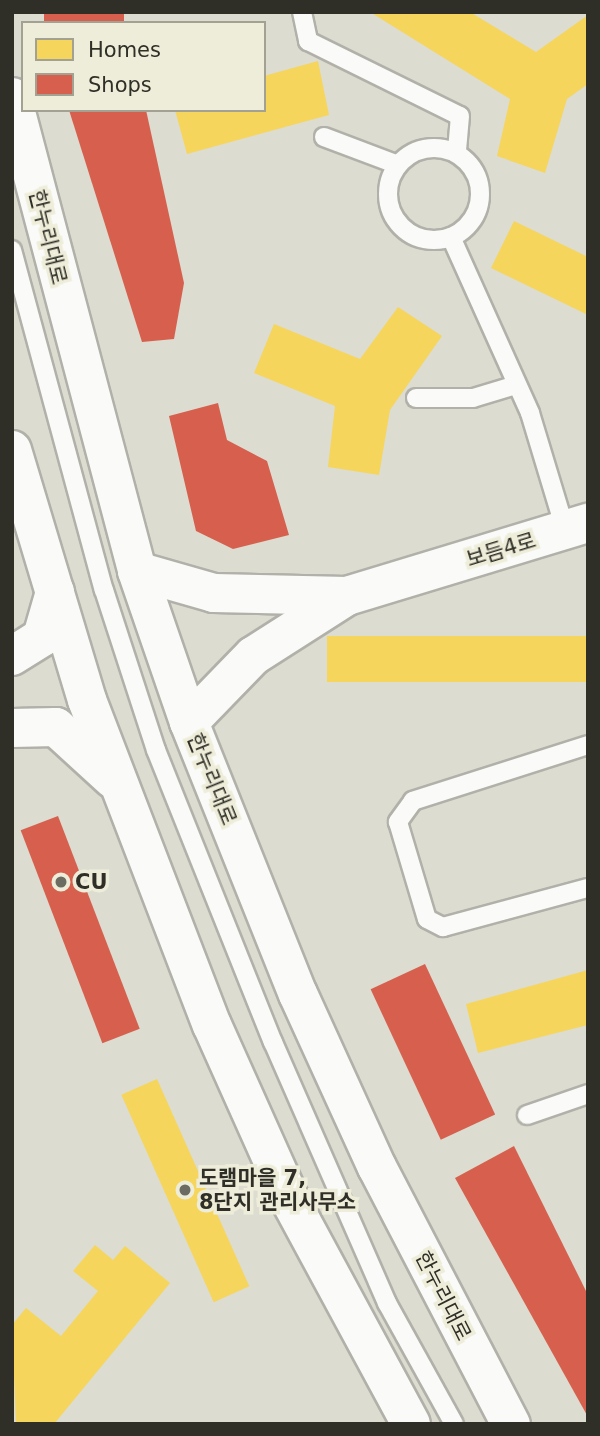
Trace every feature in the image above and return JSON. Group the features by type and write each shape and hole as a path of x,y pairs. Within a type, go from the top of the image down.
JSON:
{"street":[{"name":"한누리대로","path":"12,97 137,571 189,722 298,994 377,1167 511,1424"},
{"path":"12,450 55,592 119,785 212,1025 285,1190 411,1424"},
{"name":"보듬4로","path":"347,596 576,526"},
{"path":"137,571 214,593 347,596"},
{"path":"12,656 42,637 55,592"},
{"path":"189,722 253,656 347,596"},
{"path":"12,727 56,727 119,785"}],"lane":[{"path":"302,12 309,41 460,116 457,153"},
{"path":"324,138 397,165"},
{"path":"422,149 457,153 476,172 480,202 475,217 451,237 422,238 397,221 388,193 397,165 422,149"},
{"path":"451,237 576,526"},
{"path":"12,250 104,590 156,750 273,1042 382,1291 454,1424"},
{"path":"416,398 473,398 516,385"},
{"path":"588,745 413,801 398,822 427,919 443,928 588,888"},
{"path":"527,1115 588,1094"}],"building: Homes":[{"path":"370,12 470,12 536,52 588,15 588,84 567,99 545,173 497,156 510,99"},
{"path":"318,61 329,115 187,154 176,112 266,112 266,75"},
{"path":"514,221 588,257 588,315 491,268"},
{"path":"398,307 442,336 390,410 379,475 328,467 335,406 254,373 274,324 360,359"},
{"path":"327,636 588,636 588,682 327,682"},
{"path":"588,970 588,1025 478,1053 466,1004"},
{"name":"도램마을 7, 8단지 관리사무소","path":"157,1079 249,1286 214,1302 121,1095"},
{"path":"95,1245 113,1260 125,1246 170,1283 54,1424 16,1424 12,1325 26,1308 61,1336 98,1291 73,1271"}],"building: Shops":[{"path":"44,12 124,12 124,21 44,21"},
{"path":"70,112 146,112 184,283 174,339 142,342"},
{"path":"218,403 227,440 267,461 289,535 233,549 196,531 169,416"},
{"path":"58,816 140,1029 102,1043 21,830"},
{"path":"425,964 495,1114 441,1140 371,989"},
{"path":"514,1146 588,1295 588,1417 455,1178"}],"place":[{"name":"CU","path":"61,882"},
{"name":"도램마을 7, 8단지 관리사무소","path":"185,1190"}]}
